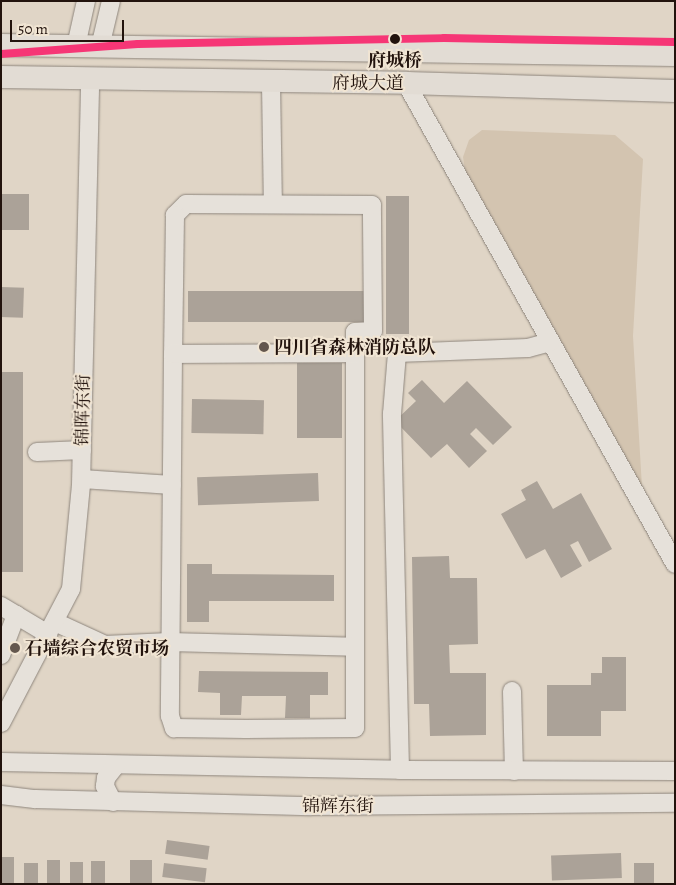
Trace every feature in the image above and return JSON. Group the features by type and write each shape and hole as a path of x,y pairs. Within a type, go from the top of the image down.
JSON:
{"main road":[{"name":"府城大道","path":"1,45 675,55"},
{"name":"府城大道","path":"1,78 271,83 406,82 675,91"}],"street":[{"path":"76,46 86,1"},
{"path":"100,47 111,1"},
{"name":"锦晖东街","path":"1,723 71,589 82,479 90,80"},
{"path":"406,82 675,564"},
{"path":"271,83 273,204"},
{"path":"186,204 372,205 374,331 355,332 355,353 354,728 174,728 170,716 170,642 175,215 186,204"},
{"path":"400,770 392,414 397,353 528,348 550,342"},
{"path":"173,354 355,353"},
{"path":"37,452 82,450"},
{"path":"82,479 172,485"},
{"path":"1,655 9,611 51,628 104,645 170,642 354,647"},
{"path":"512,691 514,771"},
{"name":"锦辉东街","path":"1,762 400,770 675,771"},
{"path":"113,802 105,786 106,778 116,765"},
{"name":"锦辉东街","path":"1,795 113,802 311,806 675,803"}],"shaded area":[{"path":"482,130 615,135 643,159 633,336 642,487 466,177 463,157 469,140"}],"building":[{"path":"1,194 29,194 29,230 1,230"},
{"path":"386,196 409,196 409,334 386,334"},
{"path":"1,287 24,288 23,318 1,317"},
{"path":"188,291 365,291 365,322 188,322"},
{"path":"297,363 342,363 342,438 297,438"},
{"path":"1,372 23,372 23,572 1,572"},
{"path":"422,380 444,403 467,381 512,427 493,445 476,428 470,434 487,451 469,468 447,444 431,458 395,421 416,401 408,393"},
{"path":"192,399 264,400 263,434 191,433"},
{"path":"318,473 319,501 198,505 197,477"},
{"path":"537,481 553,509 581,493 612,549 589,562 578,541 570,545 582,566 561,578 545,549 526,559 501,514 526,500 521,490"},
{"path":"449,556 450,578 477,578 478,644 449,645 450,673 486,673 486,735 430,736 429,704 414,704 412,557"},
{"path":"187,564 212,564 212,574 334,575 334,601 209,601 209,622 187,622"},
{"path":"602,657 626,657 626,711 601,711 601,736 547,736 547,685 591,685 591,673 602,673"},
{"path":"199,671 328,672 328,695 310,695 310,718 285,718 286,696 242,696 241,715 220,715 220,693 198,692"},
{"path":"167,840 210,846 208,860 165,854"},
{"path":"621,853 622,878 552,880 551,855"},
{"path":"1,857 14,857 14,884 1,884"},
{"path":"47,860 60,860 60,884 47,884"},
{"path":"130,860 152,860 152,884 130,884"},
{"path":"91,861 105,861 105,884 91,884"},
{"path":"70,862 83,862 83,884 70,884"},
{"path":"24,863 38,863 38,884 24,884"},
{"path":"164,863 207,868 205,882 162,877"},
{"path":"634,863 654,863 654,884 634,884"}],"transit line":[{"path":"1,54 138,44 444,38 675,42"}],"place":[{"name":"府城桥","path":"395,39"},
{"name":"四川省森林消防总队","path":"264,347"},
{"name":"石墙综合农贸市场","path":"15,648"}]}
